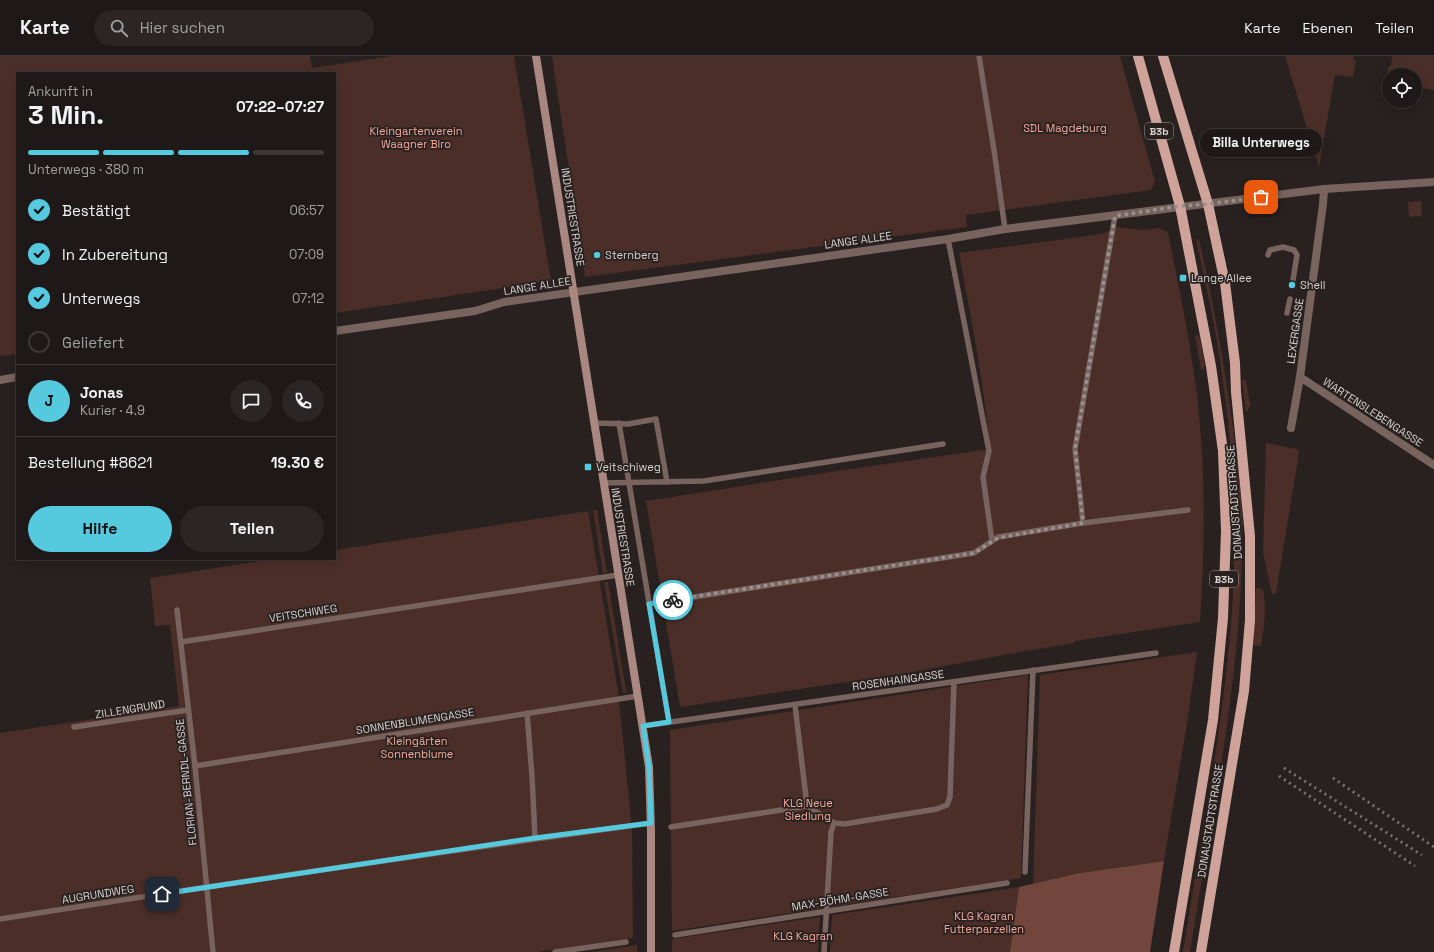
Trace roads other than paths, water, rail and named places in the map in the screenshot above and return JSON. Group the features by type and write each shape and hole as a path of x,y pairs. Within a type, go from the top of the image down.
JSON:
{"main road":[{"name":"DONAUSTADTSTRASSE","path":"1138,56 1180,206 1211,366 1223,451 1226,531 1222,618 1213,720 1174,952"},
{"name":"DONAUSTADTSTRASSE","path":"1163,56 1208,204 1225,283 1235,363 1236,392 1250,536 1250,612 1244,691 1201,952"}],"street":[{"name":"INDUSTRIESTRASSE","path":"536,56 649,767 652,952"},
{"name":"LANGE ALLEE","path":"336,331 476,311 504,302 948,239 1005,229 1324,189 1434,182"},
{"name":"LEXERGASSE","path":"1291,428 1300,377 1324,189"},
{"path":"0,380 16,377"},
{"name":"WARTENSLEBENGASSE","path":"1300,377 1434,465"}],"lane":[{"path":"979,56 1005,229"},
{"path":"1083,523 1075,448 1115,216"},
{"path":"948,239 989,451 983,477 992,541"},
{"path":"1268,255 1270,250 1283,247 1294,250 1297,255 1293,280"},
{"path":"1287,313 1290,299"},
{"path":"595,423 628,424 656,419 666,482"},
{"name":"INDUSTRIESTRASSE","path":"619,423 669,722"},
{"path":"604,483 704,481 943,444"},
{"path":"649,604 974,553 998,538 1083,523 1188,510"},
{"name":"VEITSCHIWEG","path":"180,642 618,575"},
{"name":"FLORIAN-BERNDL-GASSE","path":"176,610 195,766 213,952"},
{"name":"ROSENHAINGASSE","path":"643,726 1156,653"},
{"path":"1025,872 1033,670"},
{"path":"671,827 807,806 834,823 844,824 937,809 947,805 950,797 954,682"},
{"name":"SONNENBLUMENGASSE","path":"195,766 638,696"},
{"path":"796,705 807,806"},
{"name":"ZILLENGRUND","path":"74,727 188,710"},
{"path":"527,713 535,838"},
{"name":"AUGRUNDWEG","path":"0,919 535,838 651,823"},
{"path":"824,952 831,832 834,823"},
{"name":"MAX-BÖHM-GASSE","path":"675,935 1007,883"},
{"path":"555,952 626,942"}],"railway":[{"path":"1284,768 1422,855"},
{"path":"1279,776 1415,866"},
{"path":"1333,778 1434,847"}],"place":[{"name":"Billa Unterwegs","path":"1261,197"},
{"name":"Sternberg","path":"597,255"},
{"name":"Lange Allee","path":"1183,278"},
{"name":"Shell","path":"1292,285"},
{"name":"Veitschiweg","path":"588,467"}],"park label":[{"name":"SDL Magdeburg","path":"1065,128"},
{"name":"Kleingartenverein Waagner Biro","path":"416,137"},
{"name":"Kleingärten Sonnenblume","path":"417,747"},
{"name":"KLG Neue Siedlung","path":"808,809"},
{"name":"KLG Kagran Futterparzellen","path":"984,922"},
{"name":"KLG Kagran","path":"803,936"}]}
